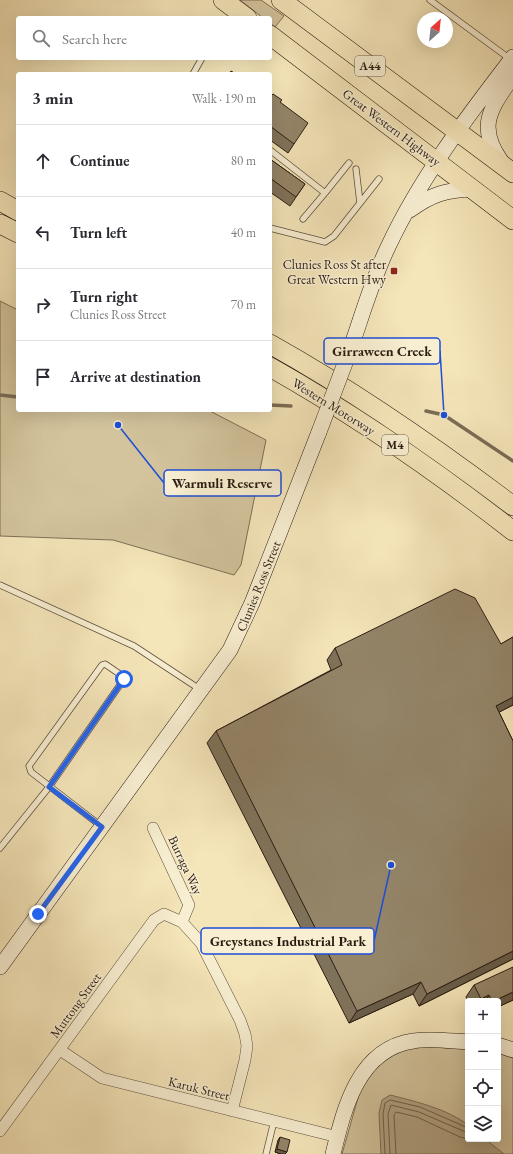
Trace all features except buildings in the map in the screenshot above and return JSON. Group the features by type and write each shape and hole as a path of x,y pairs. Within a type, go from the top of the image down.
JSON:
{"highway":[{"name":"A44","path":"281,0 509,169"},
{"path":"224,1 244,16"},
{"name":"Great Western Highway","path":"272,37 513,220"},
{"path":"0,201 16,210"},
{"path":"0,224 16,232"},
{"name":"Western Motorway","path":"272,345 349,390 396,421 513,506"},
{"name":"Western Motorway","path":"272,368 402,449 513,531"}],"street":[{"name":"Clunies Ross Street","path":"0,967 230,650 241,630 319,432 387,248 436,162 512,58"},
{"path":"509,169 494,151 488,137 488,126 495,103 513,76"},
{"path":"405,215 435,194 455,189 473,189"},
{"name":"Burraga Way","path":"153,828 189,905 182,922"},
{"name":"Muttong Street","path":"0,1131 154,920 164,914 182,922"},
{"path":"182,922 201,943 240,1020 245,1034 247,1046 245,1060 232,1111"},
{"path":"333,1154 358,1080 366,1067 376,1056 387,1049 414,1040 465,1042"},
{"path":"501,1046 513,1050"},
{"name":"Karuk Street","path":"60,1050 102,1078 338,1136"}],"lane":[{"path":"430,0 512,58"},
{"path":"194,72 201,60"},
{"path":"272,152 325,193"},
{"path":"302,219 325,193 348,163"},
{"path":"356,169 360,203"},
{"path":"272,229 325,242 334,236 378,179"},
{"path":"0,585 134,646 201,690"},
{"path":"0,848 49,787 124,679 124,677 105,664 102,665 29,766 31,772 49,787 102,827"},
{"path":"266,1154 274,1121"}],"shaded area":[{"path":"240,0 261,0 284,16 275,27 272,25 272,16 260,16"},
{"path":"0,301 16,309 16,412 212,412 266,440 241,565 234,575 113,540 0,536"},
{"path":"431,1047 465,1049 465,1142 501,1142 501,1054 513,1058 513,1154 342,1154 360,1091 372,1071 394,1054 411,1048"}],"water":[{"path":"390,1095 430,1106 451,1114 465,1123 465,1142 489,1142 504,1154 381,1154 379,1113 382,1100"}],"waterway":[{"path":"0,395 16,397"},
{"path":"272,405 291,406"},
{"path":"426,411 444,415 513,461"}],"place":[{"name":"Clunies Ross St after Great Western Hwy","path":"394,271"},
{"name":"Girraween Creek","path":"444,415"},
{"name":"Warmuli Reserve","path":"118,425"},
{"name":"Greystanes Industrial Park","path":"391,865"}],"route":[{"path":"38,914 102,827 49,787 124,679"}]}
